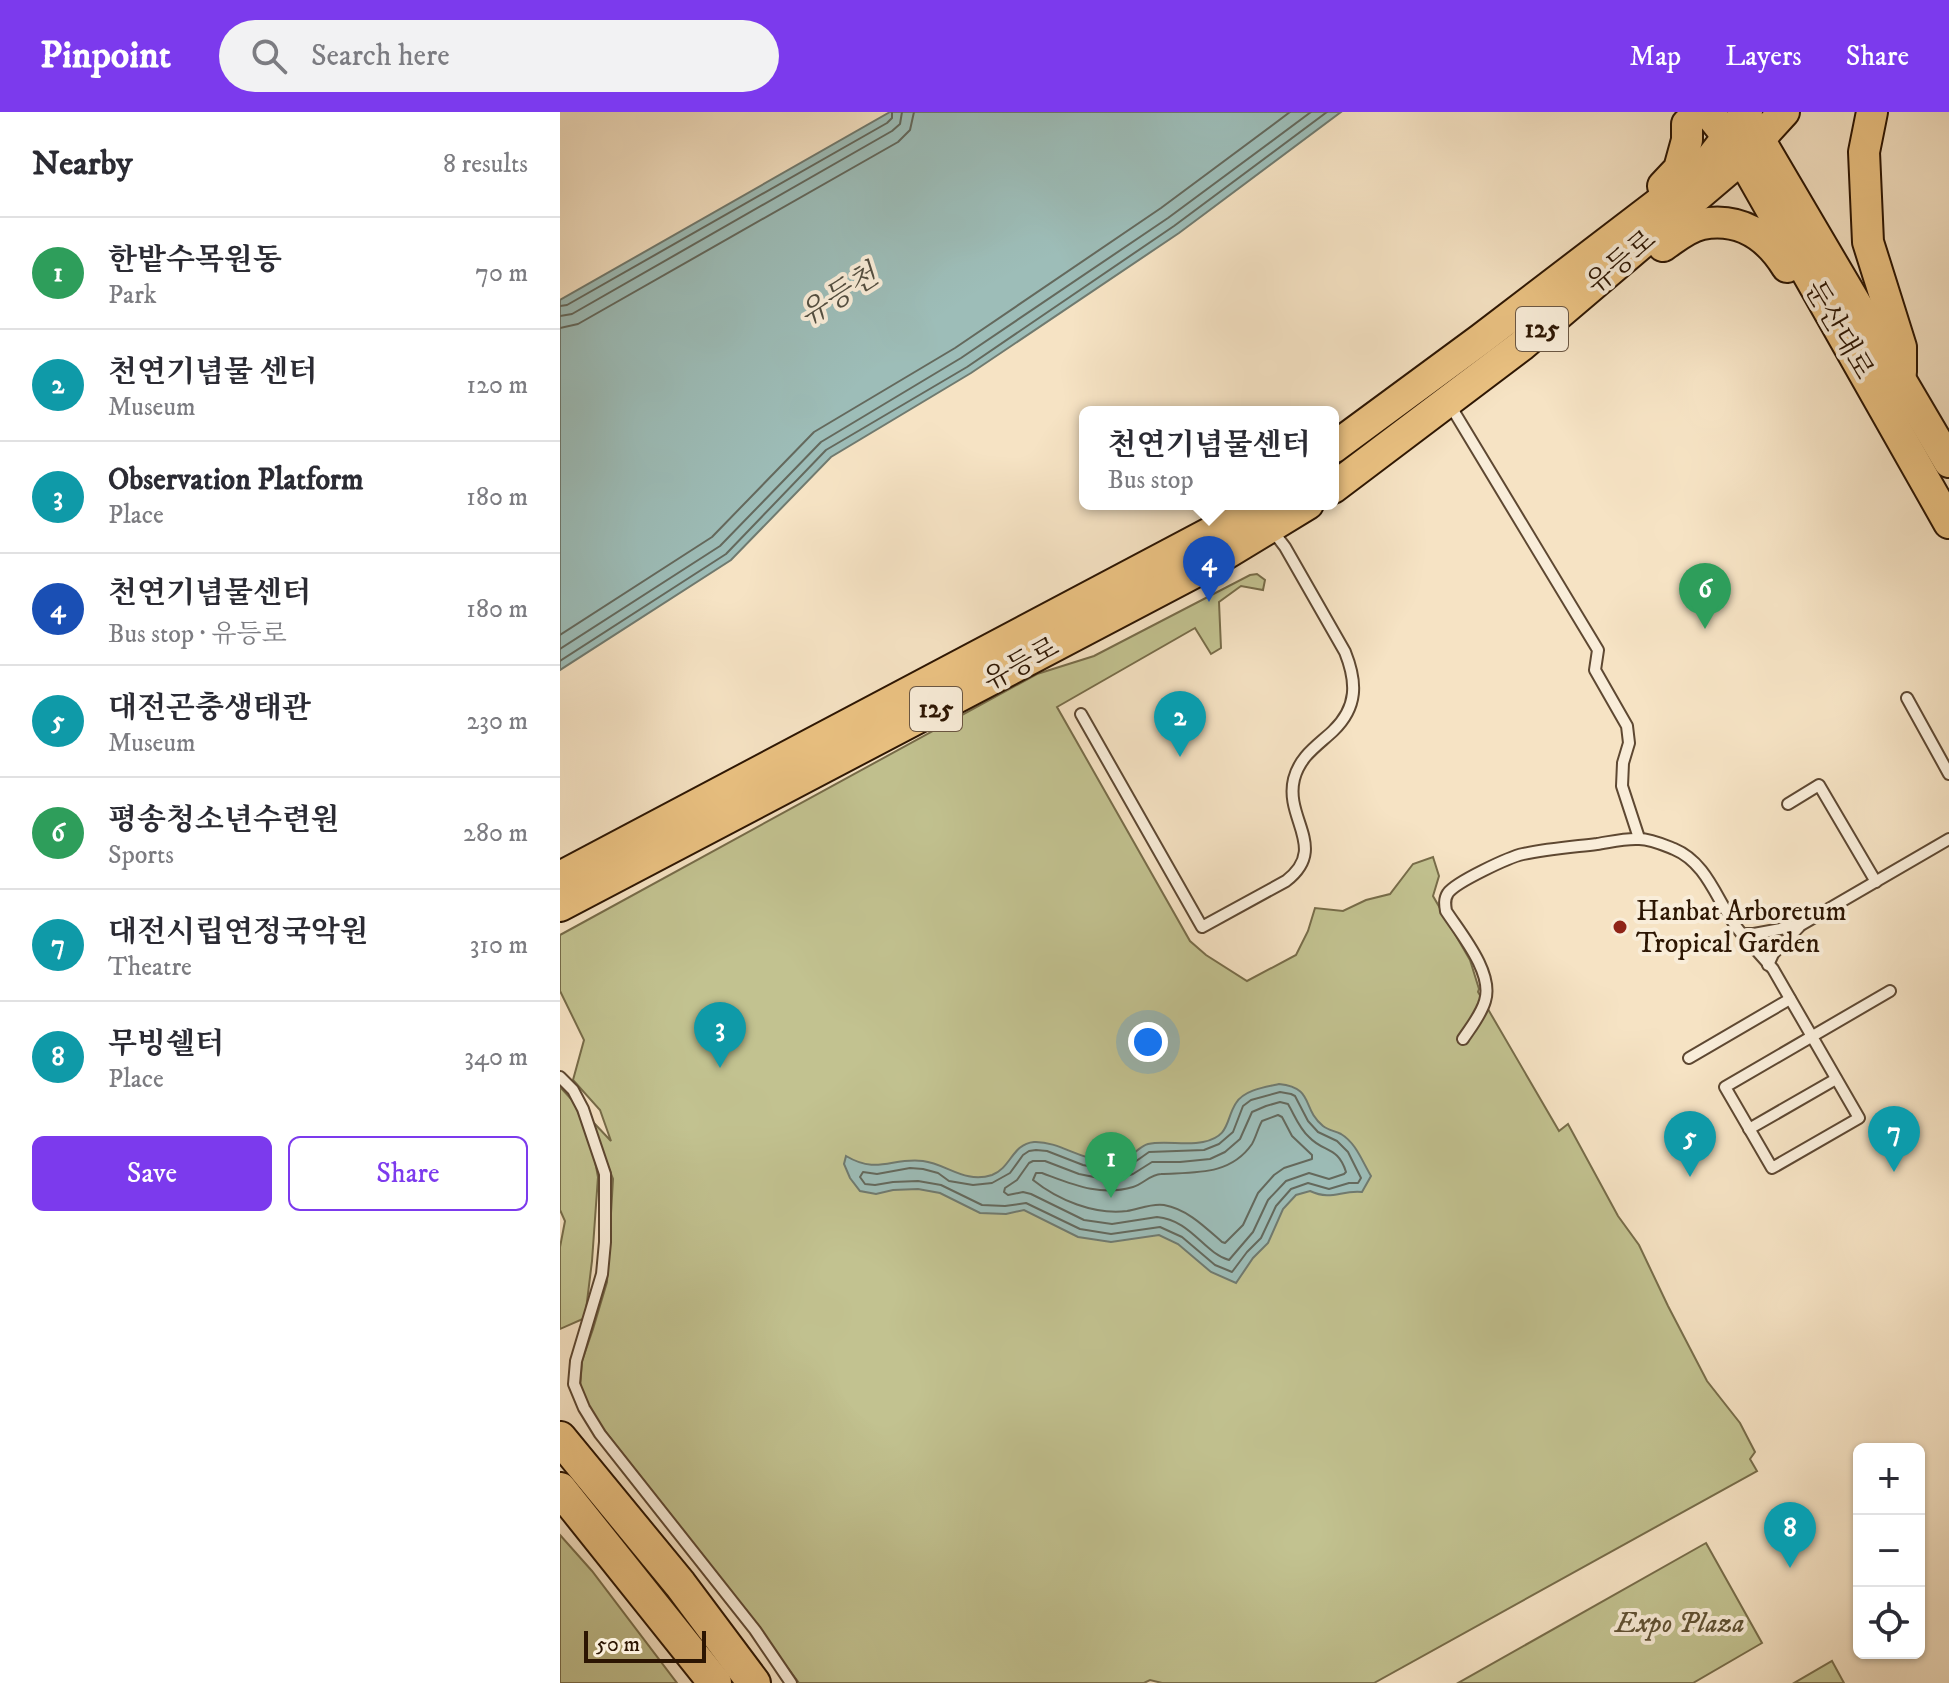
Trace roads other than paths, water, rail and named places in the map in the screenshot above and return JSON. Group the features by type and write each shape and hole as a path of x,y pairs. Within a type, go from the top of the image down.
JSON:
{"highway":[{"path":"560,1438 680,1584 754,1683"},
{"path":"560,1489 715,1683"}],"main road":[{"name":"유등로","path":"1339,484 1521,346 1744,129 1784,112"},
{"path":"1872,112 1864,152 1868,242 1901,347 1901,382"},
{"path":"1744,129 1697,118 1679,169 1628,242 1662,246 1701,224 1731,224 1752,230 1776,249 1800,287 1827,308"},
{"name":"둔산대로","path":"1744,129 1827,308 1949,523"},
{"name":"둔산대로","path":"1744,129 1949,462"},
{"name":"유등로","path":"1339,444 1628,242"},
{"name":"유등로","path":"560,877 1219,528 1262,512"},
{"name":"유등로","path":"560,906 1201,569 1262,512"}],"lane":[{"path":"1448,402 1598,650 1595,670 1627,726 1629,743 1623,763 1622,786 1639,838"},
{"path":"1081,714 1202,927 1295,874 1306,853 1306,841 1292,801 1295,777 1315,745 1345,717 1352,701 1353,670 1285,547 1262,512"},
{"path":"1907,698 1949,774"},
{"path":"1788,804 1819,785 1876,882"},
{"path":"1463,1039 1485,1003 1486,984 1476,958 1446,911 1448,894 1456,886 1521,854 1639,838 1677,850 1694,861 1714,888 1732,923 1773,969 1790,999 1812,1037 1836,1079 1859,1118 1772,1168 1725,1087 1812,1037 1890,991"},
{"path":"1768,965 1773,954 1801,925 1949,839"},
{"path":"1742,934 1801,925"},
{"path":"1689,1058 1790,999"},
{"path":"560,1077 573,1090 583,1109 605,1174 602,1274 576,1361 574,1384 600,1434 755,1630 791,1683"},
{"path":"1749,1129 1836,1079"}],"water":[{"name":"유등천","path":"890,112 1341,112 1179,233 971,373 831,457 731,560 560,670 560,300"},
{"path":"1279,1084 1303,1094 1323,1126 1351,1142 1371,1176 1362,1192 1324,1195 1310,1191 1296,1195 1283,1209 1268,1243 1236,1283 1211,1272 1178,1244 1159,1235 1111,1242 1078,1237 1024,1210 1006,1214 980,1213 940,1193 918,1189 876,1194 860,1191 844,1164 846,1156 857,1162 876,1165 923,1161 965,1175 982,1177 998,1172 1016,1151 1034,1142 1052,1144 1095,1160 1119,1160 1148,1144 1196,1143 1212,1139 1223,1132 1233,1109 1244,1095"}],"place":[{"name":"천연기념물센터","path":"1209,602"},
{"name":"평송청소년수련원","path":"1705,629"},
{"name":"천연기념물 센터","path":"1180,757"},
{"name":"Hanbat Arboretum Tropical Garden","path":"1620,927"},
{"name":"Observation Platform","path":"720,1068"},
{"name":"대전시립연정국악원","path":"1894,1172"},
{"name":"대전곤충생태관","path":"1690,1177"},
{"name":"한밭수목원동","path":"1111,1198"},
{"name":"무빙쉘터","path":"1790,1568"}],"park label":[{"name":"Expo Plaza","path":"1680,1623"}]}
